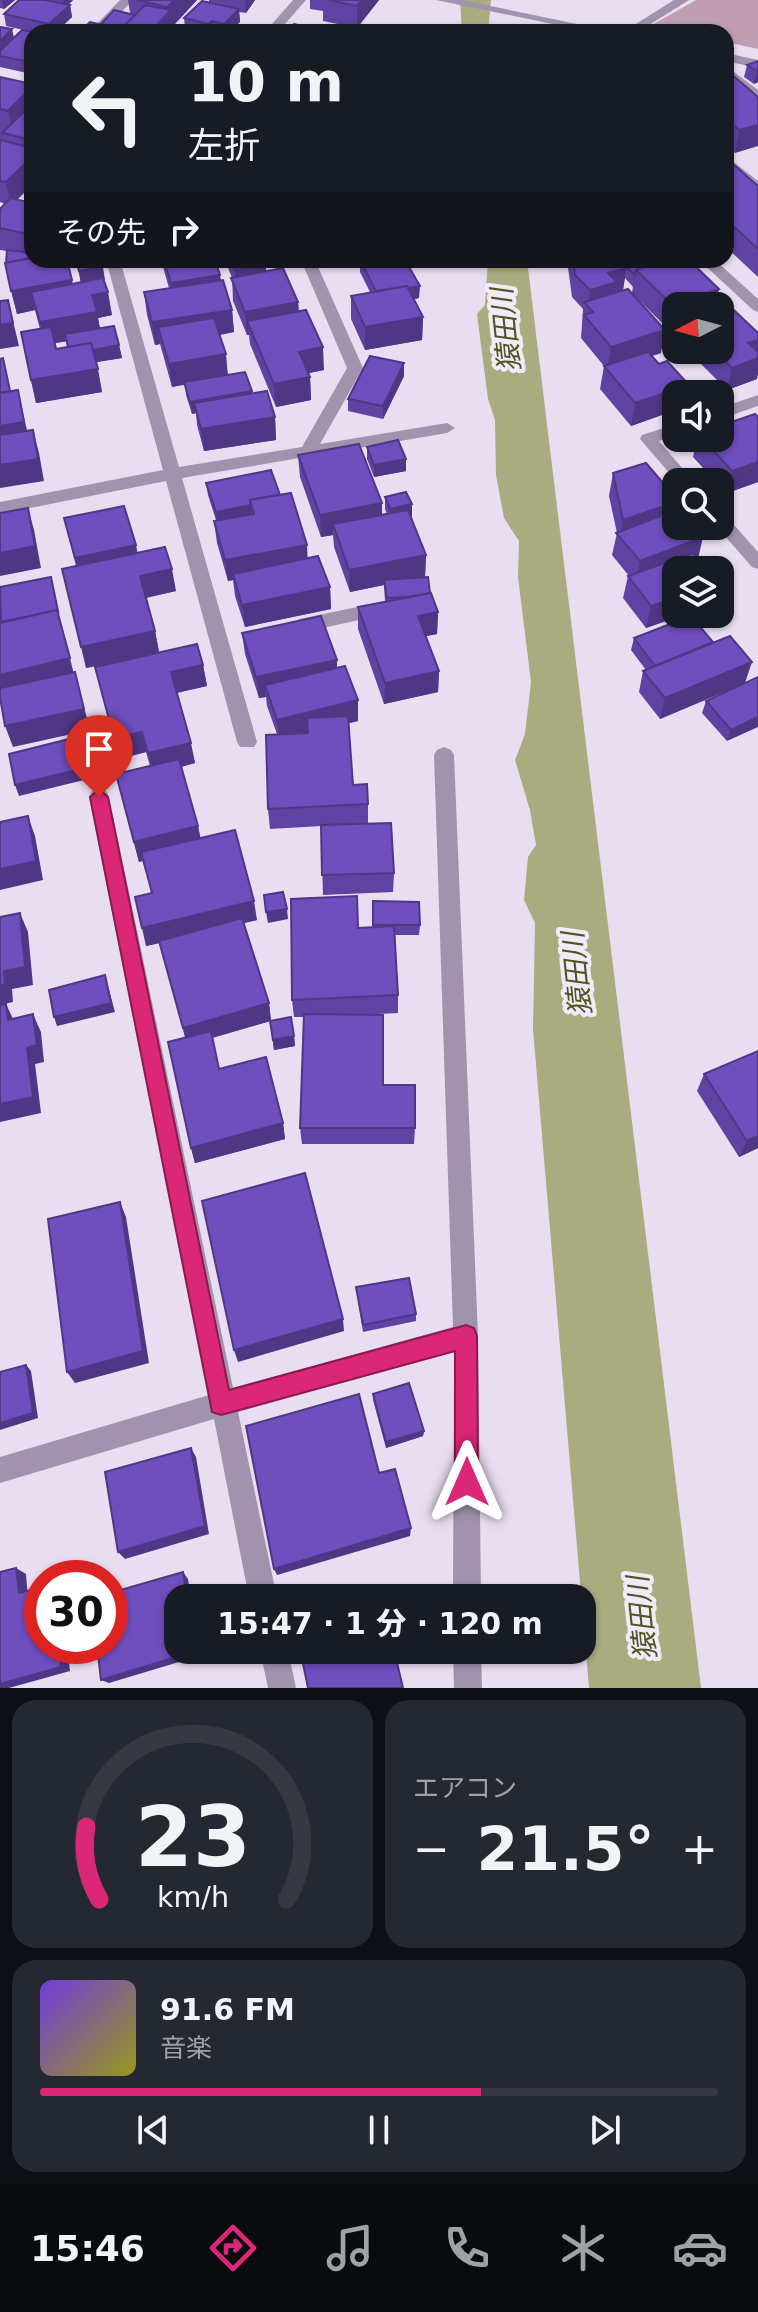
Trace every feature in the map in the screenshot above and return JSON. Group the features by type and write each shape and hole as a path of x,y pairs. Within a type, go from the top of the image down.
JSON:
{"street":[{"path":"103,24 127,0"},
{"path":"278,24 300,0"},
{"path":"442,0 560,24"},
{"path":"642,24 683,0"},
{"path":"734,59 758,64"},
{"path":"734,76 758,96"},
{"path":"734,167 758,188"},
{"path":"115,268 172,474 228,641 247,742"},
{"path":"308,450 355,368 311,268"},
{"path":"715,268 758,307"},
{"path":"734,409 758,400"},
{"path":"0,508 172,474 447,428"},
{"path":"662,434 648,439 674,468"},
{"path":"734,536 758,563"},
{"path":"281,630 372,611"},
{"path":"444,755 466,1336 467,1584"},
{"path":"99,797 260,1584"},
{"path":"0,1470 466,1336"},
{"path":"277,1664 282,1688"},
{"path":"467,1664 468,1688"}],"shaded area":[{"path":"696,0 758,0 758,49 734,44 734,24 654,24"}],"water":[{"path":"460,0 491,0 489,24 462,24"},
{"name":"猿田川","path":"487,268 528,268 701,1688 589,1688 587,1664 596,1664 596,1584 580,1584 533,1029 535,923 524,900 528,857 536,845 530,810 515,760 525,734 531,682 518,577 519,541 504,518 496,475 495,420 488,399 477,314 485,305"}],"building":[{"path":"19,0 45,0 70,5 49,24 4,14"},
{"path":"136,0 174,0 167,7"},
{"path":"329,0 362,0 357,6"},
{"path":"202,1 239,9 224,24 184,18"},
{"path":"145,5 171,10 158,24 126,24"},
{"path":"114,10 135,15 126,24 101,24"},
{"path":"0,27 12,29 0,41"},
{"path":"24,30 24,61 0,56 0,51"},
{"path":"758,61 758,71 747,65"},
{"path":"734,76 758,97 758,125 739,130 734,125"},
{"path":"0,77 24,82 24,94 8,111 0,109"},
{"path":"24,112 24,138 2,133"},
{"path":"0,140 24,146 24,165 6,182 0,181"},
{"path":"734,165 758,186 758,249 734,226"},
{"path":"10,198 24,201 24,233 0,228 0,209"},
{"path":"7,250 24,252 24,260 6,263"},
{"path":"24,259 24,268 69,268 72,280 11,291 5,263"},
{"path":"166,268 218,268 220,275 171,283"},
{"path":"283,268 298,302 245,312 231,278"},
{"path":"364,268 410,268 420,286 407,286 376,291"},
{"path":"574,268 626,268 608,273 617,282 590,290 575,275"},
{"path":"697,268 719,289 710,292 662,292 662,295 636,270"},
{"path":"103,278 108,292 92,295 97,312 40,322 31,292"},
{"path":"223,280 232,310 152,322 144,292"},
{"path":"407,286 423,317 365,327 351,296"},
{"path":"628,289 662,327 662,331 611,347 584,315 593,312 584,302"},
{"path":"8,300 13,323 0,325 0,301"},
{"path":"306,310 323,347 299,352 310,377 274,384 247,321"},
{"path":"734,310 758,333 758,340 748,343 758,352 758,358 732,368 728,364 734,364"},
{"path":"214,318 226,354 169,364 158,327"},
{"path":"114,326 119,345 93,350 91,343 68,347 65,334"},
{"path":"51,327 56,349 91,343 98,369 31,380 21,332"},
{"path":"648,352 659,364 670,364 684,380 662,380 662,394 635,403 604,366"},
{"path":"370,356 404,363 383,406 348,399"},
{"path":"3,358 10,391 0,393 0,359"},
{"path":"245,372 252,391 190,402 184,382"},
{"path":"18,390 24,422 0,426 0,393"},
{"path":"267,391 275,417 201,429 194,403"},
{"path":"755,414 758,417 758,462 734,470 715,452 734,452 734,421"},
{"path":"33,430 38,459 0,465 0,435"},
{"path":"398,440 406,459 374,465 367,447"},
{"path":"359,444 382,503 320,515 298,455"},
{"path":"646,463 662,482 662,507 623,520 613,473"},
{"path":"271,470 280,495 250,500 251,505 216,512 206,483"},
{"path":"406,492 412,504 390,509 385,497"},
{"path":"291,493 307,545 225,560 214,521 254,514 250,500"},
{"path":"124,506 136,545 75,558 64,518"},
{"path":"28,508 35,546 0,553 0,513"},
{"path":"408,510 426,555 349,570 333,524"},
{"path":"662,515 662,540 695,540 640,561 616,533"},
{"path":"165,547 172,569 140,576 155,631 81,647 62,569"},
{"path":"318,556 330,587 242,605 233,574"},
{"path":"662,564 662,602 651,606 628,576"},
{"path":"51,577 58,611 1,622 0,587"},
{"path":"428,577 430,593 387,598 384,580"},
{"path":"431,593 438,612 418,616 439,671 385,683 358,607"},
{"path":"57,610 70,658 0,675 0,623"},
{"path":"321,616 337,660 256,677 242,633"},
{"path":"662,627 701,628 713,642 655,666 634,638"},
{"path":"730,636 752,662 665,698 643,671"},
{"path":"197,644 203,665 171,672 191,743 148,753 142,732 114,738 95,667"},
{"path":"345,666 358,700 277,720 265,685"},
{"path":"75,672 84,709 5,726 0,688"},
{"path":"758,677 758,717 731,730 706,701"},
{"path":"348,716 353,785 367,784 368,804 268,809 266,735 308,733 307,718"},
{"path":"81,736 89,767 15,785 9,754"},
{"path":"179,759 198,826 134,842 116,774"},
{"path":"28,816 36,861 0,869 0,822"},
{"path":"391,823 394,873 322,875 321,825"},
{"path":"235,830 254,901 142,928 135,897 152,893 141,852"},
{"path":"283,892 287,909 266,912 264,895"},
{"path":"357,896 358,928 394,926 398,995 292,1000 291,899"},
{"path":"373,901 419,902 420,925 373,925"},
{"path":"20,913 25,967 4,971 5,984 0,986 0,917"},
{"path":"242,918 269,1003 183,1028 159,941"},
{"path":"105,975 111,1003 54,1017 49,990"},
{"path":"6,1004 8,1020 33,1014 37,1045 27,1048 33,1097 0,1104 0,1005"},
{"path":"304,1014 383,1015 383,1085 415,1085 415,1128 300,1128"},
{"path":"291,1017 294,1036 273,1040 270,1021"},
{"path":"211,1031 219,1069 266,1057 283,1123 191,1148 168,1042"},
{"path":"758,1051 758,1136 747,1141 704,1074"},
{"path":"305,1173 343,1319 234,1350 202,1201"},
{"path":"120,1202 143,1351 67,1372 48,1219"},
{"path":"409,1278 416,1314 363,1325 356,1287"},
{"path":"26,1365 33,1413 0,1423 0,1372"},
{"path":"409,1383 424,1431 386,1442 373,1394"},
{"path":"359,1394 379,1473 395,1469 411,1528 274,1569 246,1426"},
{"path":"191,1448 205,1526 118,1552 105,1472"},
{"path":"16,1568 19,1593 24,1592 24,1664 61,1664 61,1667 0,1684 0,1572"},
{"path":"183,1572 185,1584 164,1584 164,1661 101,1680 99,1664 128,1664 128,1588"},
{"path":"303,1664 397,1664 403,1688 308,1688"}],"route":[{"path":"99,797 221,1404 466,1336 467,1482"}]}
